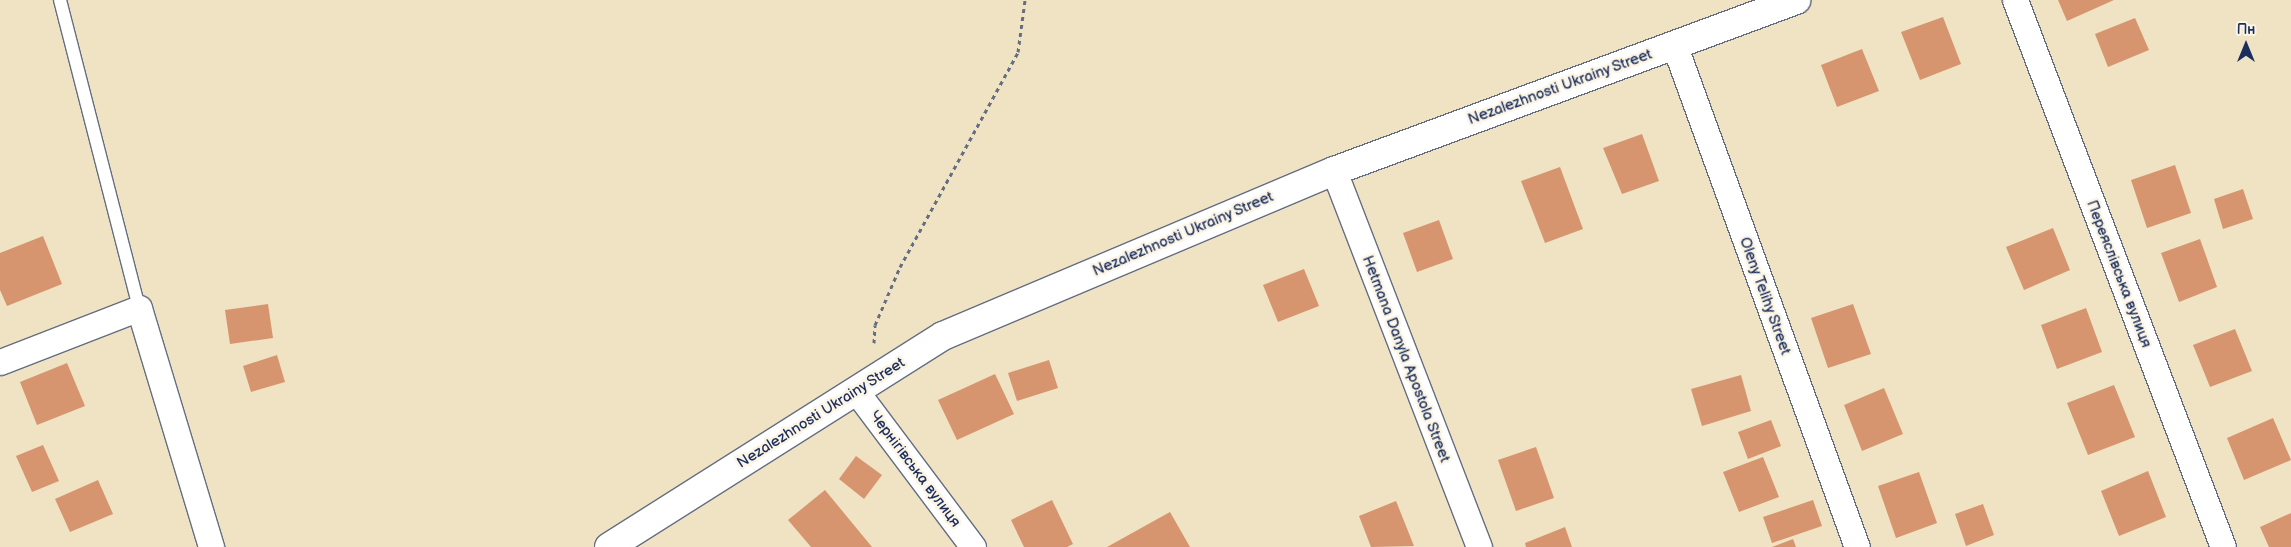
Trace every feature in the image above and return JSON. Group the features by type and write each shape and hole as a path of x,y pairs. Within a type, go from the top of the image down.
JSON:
{"street":[{"name":"Nezalezhnosti Ukrainy Street","path":"609,547 943,336 1334,171 1796,0"},
{"name":"Переяслівська вулиця","path":"2014,0 2223,547"},
{"name":"Oleny Telihy Street","path":"1674,44 1856,547"},
{"name":"Hetmana Danyla Apostola Street","path":"1334,171 1479,547"},
{"path":"0,362 139,308 211,547"},
{"name":"Чернігівська вулиця","path":"864,386 973,547"}],"lane":[{"path":"60,0 139,308"}],"path":[{"path":"864,386 875,325 900,267 1018,52 1025,0"}],"building":[{"path":"2058,0 2114,0 2067,21"},
{"path":"1943,17 1961,64 1920,80 1901,32"},
{"path":"2135,18 2149,50 2108,67 2095,34"},
{"path":"1862,49 1879,91 1837,107 1821,65"},
{"path":"1642,134 1659,181 1622,194 1603,148"},
{"path":"2175,165 2191,213 2147,228 2131,180"},
{"path":"1560,167 1583,229 1545,243 1521,181"},
{"path":"2243,189 2253,219 2223,229 2214,199"},
{"path":"1439,220 1453,259 1417,272 1403,233"},
{"path":"2053,228 2070,270 2024,290 2006,247"},
{"path":"43,236 62,284 7,306 0,290 0,253"},
{"path":"2200,239 2217,287 2179,302 2161,253"},
{"path":"1304,269 1319,306 1278,322 1263,285"},
{"path":"268,304 273,338 230,344 225,310"},
{"path":"1853,304 1871,354 1828,368 1811,318"},
{"path":"2086,308 2102,352 2057,369 2041,325"},
{"path":"2235,329 2252,371 2210,387 2193,345"},
{"path":"277,355 285,382 251,392 243,366"},
{"path":"1049,360 1058,388 1017,401 1008,373"},
{"path":"67,363 85,406 37,425 20,382"},
{"path":"995,374 1014,414 957,440 938,400"},
{"path":"1741,375 1751,411 1702,426 1691,389"},
{"path":"2114,385 2135,437 2088,455 2067,403"},
{"path":"1884,388 1903,434 1862,451 1844,405"},
{"path":"2273,418 2291,460 2244,480 2227,438"},
{"path":"1771,420 1781,446 1748,459 1738,432"},
{"path":"43,445 59,481 32,492 16,456"},
{"path":"1536,447 1554,498 1516,511 1498,460"},
{"path":"856,456 882,475 864,499 839,479"},
{"path":"1763,457 1779,497 1739,512 1723,472"},
{"path":"2148,471 2166,517 2119,536 2101,491"},
{"path":"1919,472 1937,523 1896,538 1878,486"},
{"path":"98,480 113,514 70,532 55,499"},
{"path":"825,490 872,547 811,547 788,520"},
{"path":"1052,500 1073,544 1067,547 1024,547 1011,520"},
{"path":"1813,500 1822,526 1772,543 1763,517"},
{"path":"1396,501 1414,546 1371,547 1359,516"},
{"path":"1983,504 1994,535 1966,546 1955,514"},
{"path":"1170,512 1190,547 1107,547"},
{"path":"2291,513 2291,547 2269,547 2260,527"},
{"path":"1565,527 1572,547 1526,547 1525,543"},
{"path":"1793,539 1796,547 1772,547"}]}
